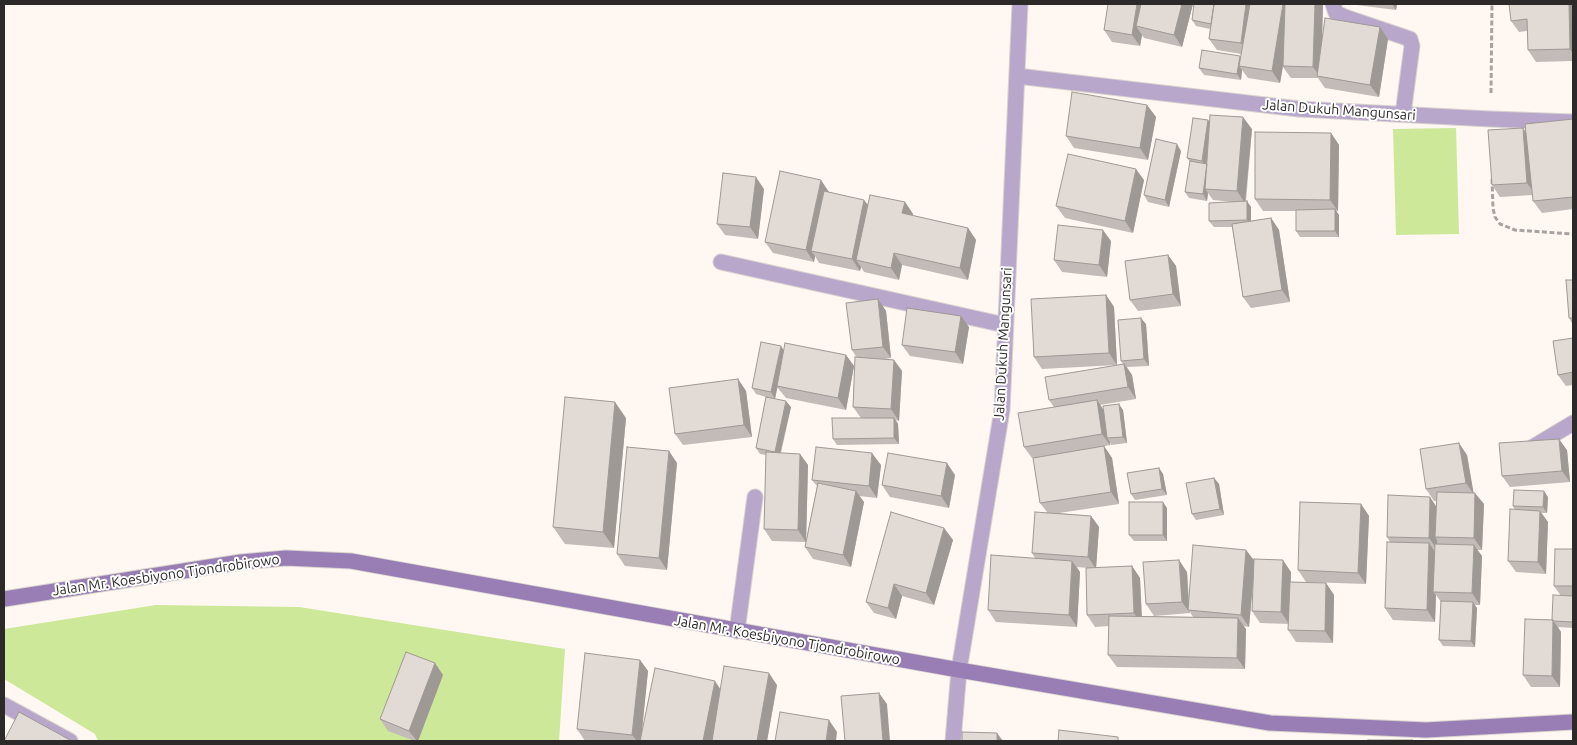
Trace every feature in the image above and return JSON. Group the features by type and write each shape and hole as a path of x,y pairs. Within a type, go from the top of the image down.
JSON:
{"main road":[{"name":"Jalan Mr. Koesbiyono Tjondrobirowo","path":"4,599 241,562 286,558 351,561 737,631 1270,723 1426,730 1573,722"}],"street":[{"name":"Jalan Dukuh Mangunsari","path":"953,741 959,670 1002,410 1020,4"},
{"path":"1333,4 1336,12 1345,17 1410,39 1412,46 1403,114"},
{"name":"Jalan Dukuh Mangunsari","path":"1017,76 1299,109 1573,122"},
{"path":"721,262 1005,325"},
{"path":"1533,447 1573,423"},
{"path":"737,631 755,498"},
{"path":"4,705 70,741"}],"path":[{"path":"1490,119 1492,4"},
{"path":"1492,179 1494,217 1500,224 1515,230 1573,234"}],"green space":[{"path":"1456,128 1459,234 1396,235 1393,129"},
{"path":"156,605 299,607 565,649 559,741 98,741 95,734 4,679 4,629"}],"building":[{"path":"1108,4 1137,4 1132,35 1104,30"},
{"path":"1141,4 1182,4 1174,35 1136,26"},
{"path":"1194,4 1214,4 1211,24 1192,20"},
{"path":"1214,4 1246,4 1241,43 1209,39"},
{"path":"1250,4 1283,4 1272,71 1239,66"},
{"path":"1285,4 1315,4 1313,67 1283,66"},
{"path":"1509,4 1569,4 1570,49 1528,50 1527,19 1511,21"},
{"path":"1325,18 1380,27 1370,85 1317,76"},
{"path":"1202,50 1240,56 1237,74 1199,68"},
{"path":"1072,92 1147,105 1140,148 1066,136"},
{"path":"1210,115 1243,117 1237,191 1205,189"},
{"path":"1193,118 1208,120 1202,161 1187,158"},
{"path":"1573,119 1573,197 1533,201 1525,124"},
{"path":"1523,128 1527,183 1492,185 1488,130"},
{"path":"1255,132 1331,133 1330,200 1255,199"},
{"path":"1156,139 1177,144 1165,200 1144,195"},
{"path":"1068,154 1136,169 1125,221 1056,206"},
{"path":"1190,161 1207,164 1203,194 1185,192"},
{"path":"780,171 821,180 806,250 765,242"},
{"path":"723,173 756,177 750,227 717,224"},
{"path":"824,191 864,200 852,259 811,251"},
{"path":"870,195 905,202 902,213 968,228 960,268 894,253 891,268 856,260"},
{"path":"1247,201 1247,220 1209,221 1209,203"},
{"path":"1335,209 1335,231 1296,231 1296,210"},
{"path":"1271,218 1282,290 1243,297 1232,224"},
{"path":"1058,225 1103,230 1099,265 1054,260"},
{"path":"1168,255 1173,294 1130,300 1125,261"},
{"path":"1566,280 1573,280 1573,318 1569,318"},
{"path":"1106,295 1109,353 1034,357 1031,299"},
{"path":"878,299 883,347 852,350 846,303"},
{"path":"907,308 961,316 955,352 902,345"},
{"path":"1141,318 1144,359 1121,361 1118,320"},
{"path":"1573,338 1573,372 1558,375 1553,341"},
{"path":"761,342 781,346 771,392 752,388"},
{"path":"785,343 846,355 838,398 777,386"},
{"path":"855,357 894,360 891,409 853,407"},
{"path":"1124,364 1128,387 1049,400 1045,377"},
{"path":"738,379 744,425 675,434 669,388"},
{"path":"565,397 615,402 603,532 553,527"},
{"path":"766,397 786,401 775,452 756,448"},
{"path":"1097,400 1102,434 1024,447 1018,413"},
{"path":"1119,404 1123,437 1107,438 1103,406"},
{"path":"832,418 894,418 894,438 833,439"},
{"path":"1559,439 1562,471 1502,476 1499,443"},
{"path":"1459,443 1466,483 1426,489 1420,449"},
{"path":"1104,446 1111,492 1040,503 1033,458"},
{"path":"627,447 669,451 659,558 617,554"},
{"path":"816,447 872,453 869,486 812,480"},
{"path":"766,452 800,454 798,530 764,529"},
{"path":"888,453 947,463 941,496 882,485"},
{"path":"1159,468 1162,489 1131,494 1127,473"},
{"path":"1214,478 1220,509 1192,514 1186,483"},
{"path":"818,483 856,491 843,555 805,547"},
{"path":"1514,490 1544,491 1543,507 1513,506"},
{"path":"1437,492 1475,493 1474,538 1435,537"},
{"path":"1388,495 1430,497 1429,538 1387,537"},
{"path":"1129,502 1163,502 1163,535 1129,535"},
{"path":"1300,502 1361,504 1358,573 1298,570"},
{"path":"1510,509 1540,511 1538,562 1508,561"},
{"path":"891,512 944,528 926,593 894,584 888,608 866,602"},
{"path":"1035,512 1091,516 1088,557 1032,553"},
{"path":"1387,542 1429,543 1427,610 1385,608"},
{"path":"1435,544 1474,545 1472,593 1433,592"},
{"path":"1193,545 1246,550 1241,615 1188,610"},
{"path":"1555,549 1573,549 1573,586 1554,586"},
{"path":"991,555 1072,561 1069,615 988,610"},
{"path":"1254,559 1283,560 1281,612 1252,611"},
{"path":"1179,560 1182,602 1146,604 1143,562"},
{"path":"1132,566 1134,613 1087,615 1086,568"},
{"path":"1290,582 1326,583 1325,631 1288,630"},
{"path":"1553,595 1573,596 1573,622 1552,620"},
{"path":"1441,601 1473,602 1471,641 1439,640"},
{"path":"1109,616 1238,618 1237,658 1108,655"},
{"path":"1525,619 1553,620 1552,676 1523,675"},
{"path":"406,652 435,663 409,731 380,719"},
{"path":"585,653 640,660 632,735 577,729"},
{"path":"724,666 769,673 757,741 712,741"},
{"path":"655,668 715,681 703,741 640,741"},
{"path":"879,693 883,741 845,741 841,696"},
{"path":"19,712 72,741 4,741"},
{"path":"780,712 829,720 826,741 775,741"},
{"path":"1059,730 1118,737 1118,741 1058,741"},
{"path":"962,732 997,733 997,741 962,741"},
{"path":"1413,740 1413,741 1368,741"}]}
